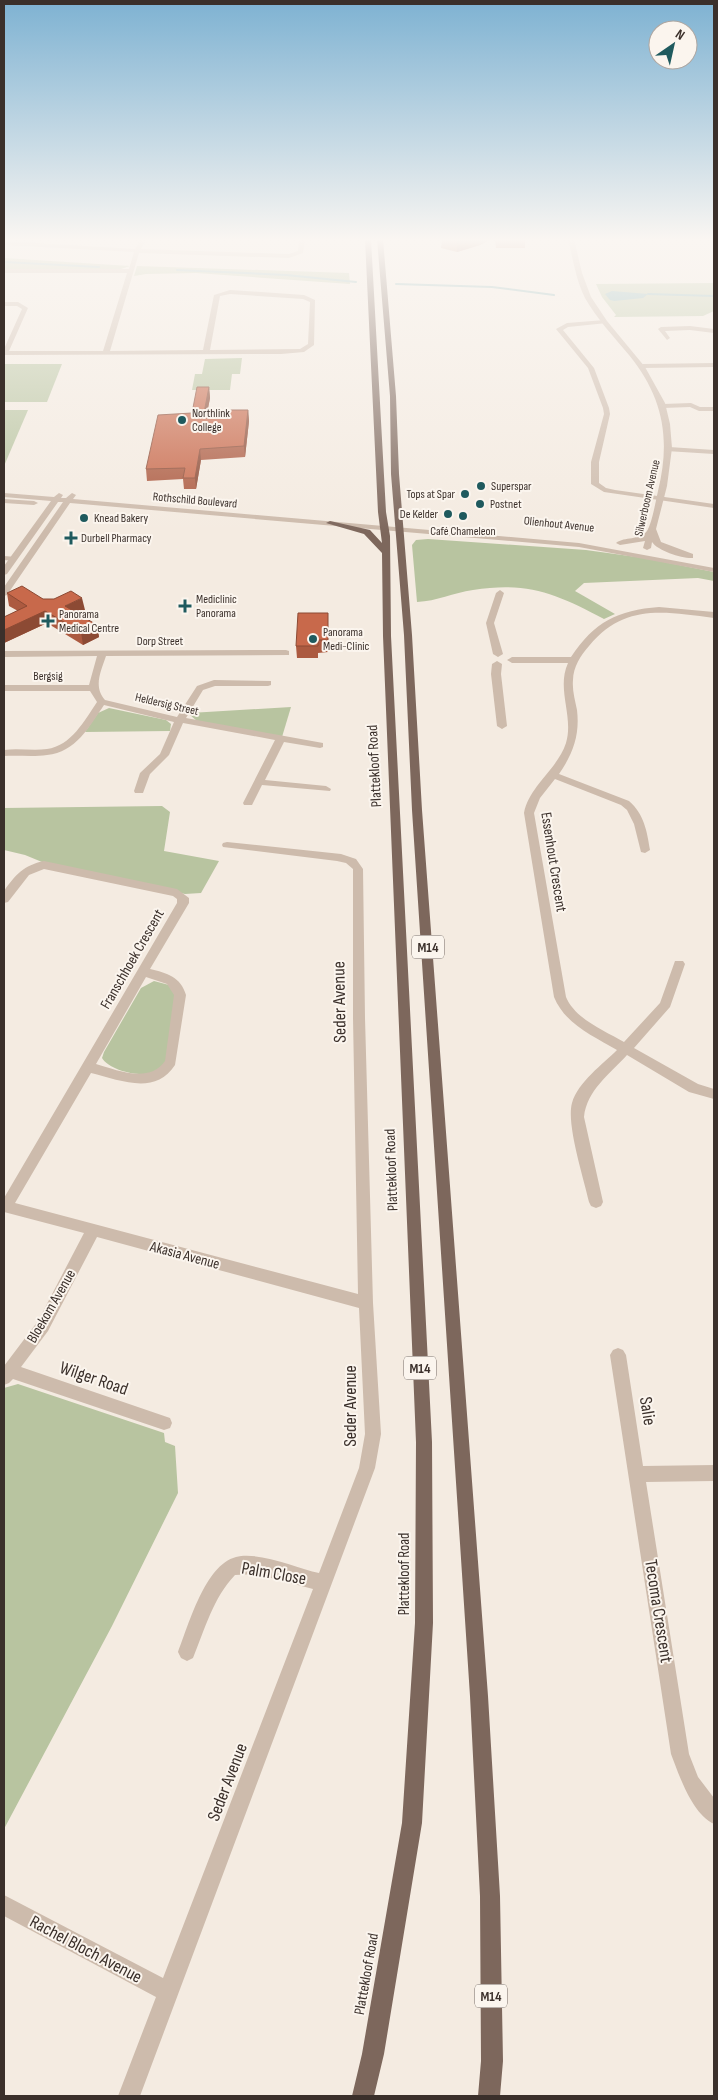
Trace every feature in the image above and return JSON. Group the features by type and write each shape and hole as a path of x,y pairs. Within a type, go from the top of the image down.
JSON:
{"main road":[{"name":"Plattekloof Road","path":"363,2096 373,2054 412,1822 424,1623 424,1442 387,636 386,552 374,337"},
{"name":"M14","path":"389,337 394,396 395,474 479,1696 490,1896 492,2061 489,2096"},
{"path":"330,523 367,532 386,552"}],"street":[{"path":"11,337 4,353 297,352 305,350 311,345 311,337"},
{"path":"106,352 111,337"},
{"path":"206,352 209,337"},
{"path":"566,337 591,368 606,408 607,414 595,462 595,484 604,490 714,506"},
{"name":"Silwerboom Avenue","path":"618,337 643,366 663,406 667,428 668,449 660,497 647,548"},
{"path":"643,366 714,365"},
{"path":"663,406 714,402"},
{"path":"691,405 699,409 714,409"},
{"path":"668,449 714,452"},
{"name":"Rothschild Boulevard","path":"4,488 59,496 384,524"},
{"name":"Rothschild Boulevard","path":"4,495 59,496"},
{"path":"4,572 59,496"},
{"name":"Rothschild Boulevard","path":"71,497 330,523 384,524"},
{"path":"4,593 71,497"},
{"path":"4,500 34,503"},
{"path":"222,524 237,519 296,520"},
{"name":"Olienhout Avenue","path":"384,524 618,547 714,570"},
{"path":"618,547 640,540 652,530 657,543 661,546 690,556"},
{"path":"618,547 647,548 714,562"},
{"path":"647,548 660,555 699,566"},
{"path":"4,558 13,559"},
{"path":"500,592 490,623 497,659 496,674 502,726"},
{"name":"Essenhout Crescent","path":"714,615 654,609 620,616 597,628 574,660 568,680 573,718 572,738 567,753 553,775 535,796 530,804 529,813 560,997 564,1007 572,1016 626,1049 694,1088 714,1094"},
{"name":"Dorp Street","path":"4,654 286,653"},
{"path":"4,754 47,752 62,749 77,736 102,702 95,696 92,688 102,654"},
{"path":"497,659 510,657 512,660 574,660"},
{"path":"139,791 145,773 164,756 180,720 198,690 204,685 268,682"},
{"name":"Bergsig","path":"4,688 92,688"},
{"name":"Heldersig Street","path":"102,702 280,740 320,745"},
{"path":"248,803 280,740"},
{"path":"553,775 625,803 633,808 638,816 645,850"},
{"path":"259,782 326,789"},
{"name":"Seder Avenue","path":"129,2096 367,1468 373,1434 366,1303 359,1018 358,869 355,863 348,859 227,845"},
{"name":"Franschhoek Crescent","path":"4,899 24,872 32,867 44,865 177,893 183,898 183,904 5,1206"},
{"path":"596,1202 577,1117 579,1102 587,1089 659,1014 666,1004 679,964"},
{"path":"88,1067 146,1079 158,1077 167,1071 171,1062 180,995 178,986 173,981 143,972"},
{"name":"Akasia Avenue","path":"5,1206 366,1303"},
{"name":"Bloekom Avenue","path":"7,1375 43,1326 93,1230"},
{"name":"Salie","path":"618,1355 638,1474"},
{"name":"Wilger Road","path":"7,1375 164,1423"},
{"path":"638,1474 714,1473"},
{"name":"Tecoma Crescent","path":"638,1474 680,1754 691,1783 714,1814"},
{"name":"Palm Close","path":"187,1652 215,1586 224,1573 236,1565 249,1566 324,1583"},
{"name":"Rachel Bloch Avenue","path":"4,1905 168,1992"}],"green space":[{"path":"242,358 240,374 232,374 230,390 192,390 195,374 202,374 205,359"},
{"path":"4,364 62,364 47,402 4,402"},
{"path":"4,410 28,410 4,466"},
{"path":"428,539 586,550 644,558 714,572 714,581 698,578 584,583 575,591 615,614 604,619 556,596 510,587 473,590 417,602 412,545 416,540"},
{"path":"291,707 282,737 197,721 190,715 190,713"},
{"path":"109,708 166,720 171,724 170,731 85,732 98,713"},
{"path":"162,806 170,812 164,851 219,861 201,893 185,894 42,862 25,855 4,850 4,808"},
{"path":"154,981 169,985 175,994 166,1061 158,1070 151,1073 124,1072 111,1066 102,1058 141,988"},
{"path":"18,1384 164,1433 165,1442 175,1446 178,1493 112,1626 4,1829 4,1388"}],"building":[{"path":"197,387 209,387 203,418 225,418 226,410 248,410 244,446 200,449 195,478 183,478 185,468 146,469 158,415 192,413"},
{"path":"22,586 43,599 54,599 71,591 82,598 65,606 97,625 81,632 45,611 4,630 4,617 27,606 7,593"},
{"path":"298,613 328,613 328,640 318,640 318,646 296,646"}],"place":[{"name":"Northlink College","path":"182,420"},
{"name":"Superspar","path":"481,486"},
{"name":"Tops at Spar","path":"465,494"},
{"name":"Postnet","path":"480,504"},
{"name":"De Kelder","path":"448,514"},
{"name":"Café Chameleon","path":"463,516"},
{"name":"Knead Bakery","path":"84,518"},
{"name":"Durbell Pharmacy","path":"71,538"},
{"name":"Mediclinic Panorama","path":"185,606"},
{"name":"Panorama Medical Centre","path":"48,621"},
{"name":"Panorama Medi-Clinic","path":"313,639"}]}
